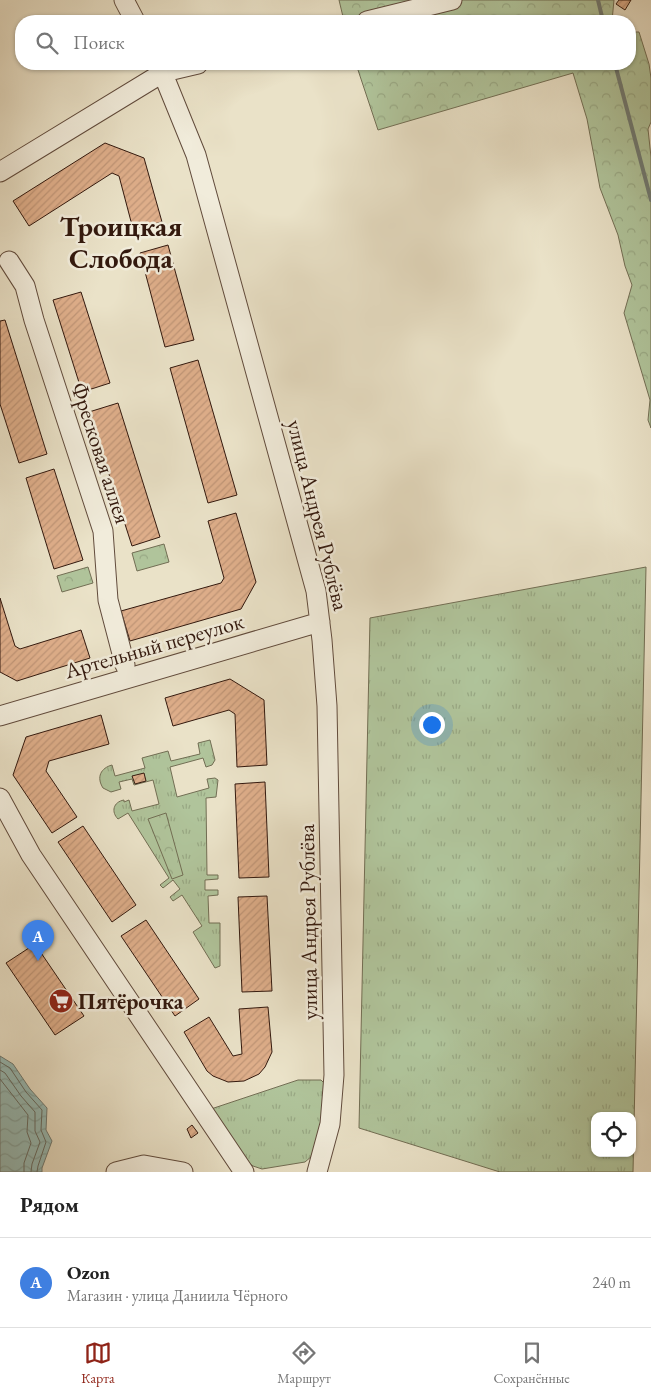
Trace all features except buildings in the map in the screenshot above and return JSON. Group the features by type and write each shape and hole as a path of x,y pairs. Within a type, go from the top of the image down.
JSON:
{"street":[{"path":"124,0 133,15"},
{"path":"392,15 452,0"},
{"path":"0,172 159,70"},
{"name":"улица Андрея Рублёва","path":"163,70 199,164 316,591 327,706 334,1075 330,1124 317,1172"},
{"name":"Фресковая аллея","path":"9,261 25,286 34,320 103,531 108,600 125,665"},
{"name":"Артельный переулок","path":"0,716 320,622"},
{"path":"0,798 31,855 244,1172"},
{"path":"116,1172 144,1164 183,1172"}],"green space":[{"path":"339,0 614,0 613,15 343,15"},
{"path":"636,32 639,32 649,64 651,78 651,122 648,129 651,157 651,428 648,420 650,400 624,313 632,285 625,266 618,235 600,188 587,119 573,73 378,130 358,70 636,70"},
{"path":"164,544 169,562 137,571 132,553"},
{"path":"88,567 93,583 62,592 57,576"},
{"path":"646,567 634,1112 591,1112 591,1157 633,1157 633,1172 500,1172 359,1128 370,618"},
{"path":"210,740 215,760 212,765 206,767 203,758 170,767 177,797 209,788 207,779 215,778 218,780 216,797 206,798 207,875 218,875 218,879 205,880 205,890 218,890 218,895 208,896 209,923 220,923 220,966 215,968 193,932 202,926 182,895 173,901 170,897 180,889 173,880 163,888 160,885 169,878 128,813 118,819 114,813 115,805 124,800 124,802 129,800 132,811 159,804 153,780 134,785 132,779 119,782 121,789 111,792 103,788 100,780 102,771 108,766 112,765 115,776 145,768 142,758 168,751 171,761 200,754 198,743"},
{"path":"166,813 183,875 172,879 148,819"},
{"path":"298,1080 321,1080 326,1085 319,1147 305,1162 262,1169 253,1166 245,1160 211,1109"}],"water":[{"path":"0,1056 13,1064 30,1089 47,1108 46,1130 52,1141 42,1172 0,1172"}],"waterway":[{"path":"598,0 602,15"},
{"path":"617,70 651,200"}],"place":[{"name":"Ozon","path":"38,961"},
{"name":"Пятёрочка","path":"61,1001"}],"district":[{"name":"Троицкая Слобода","path":"121,242"}]}
